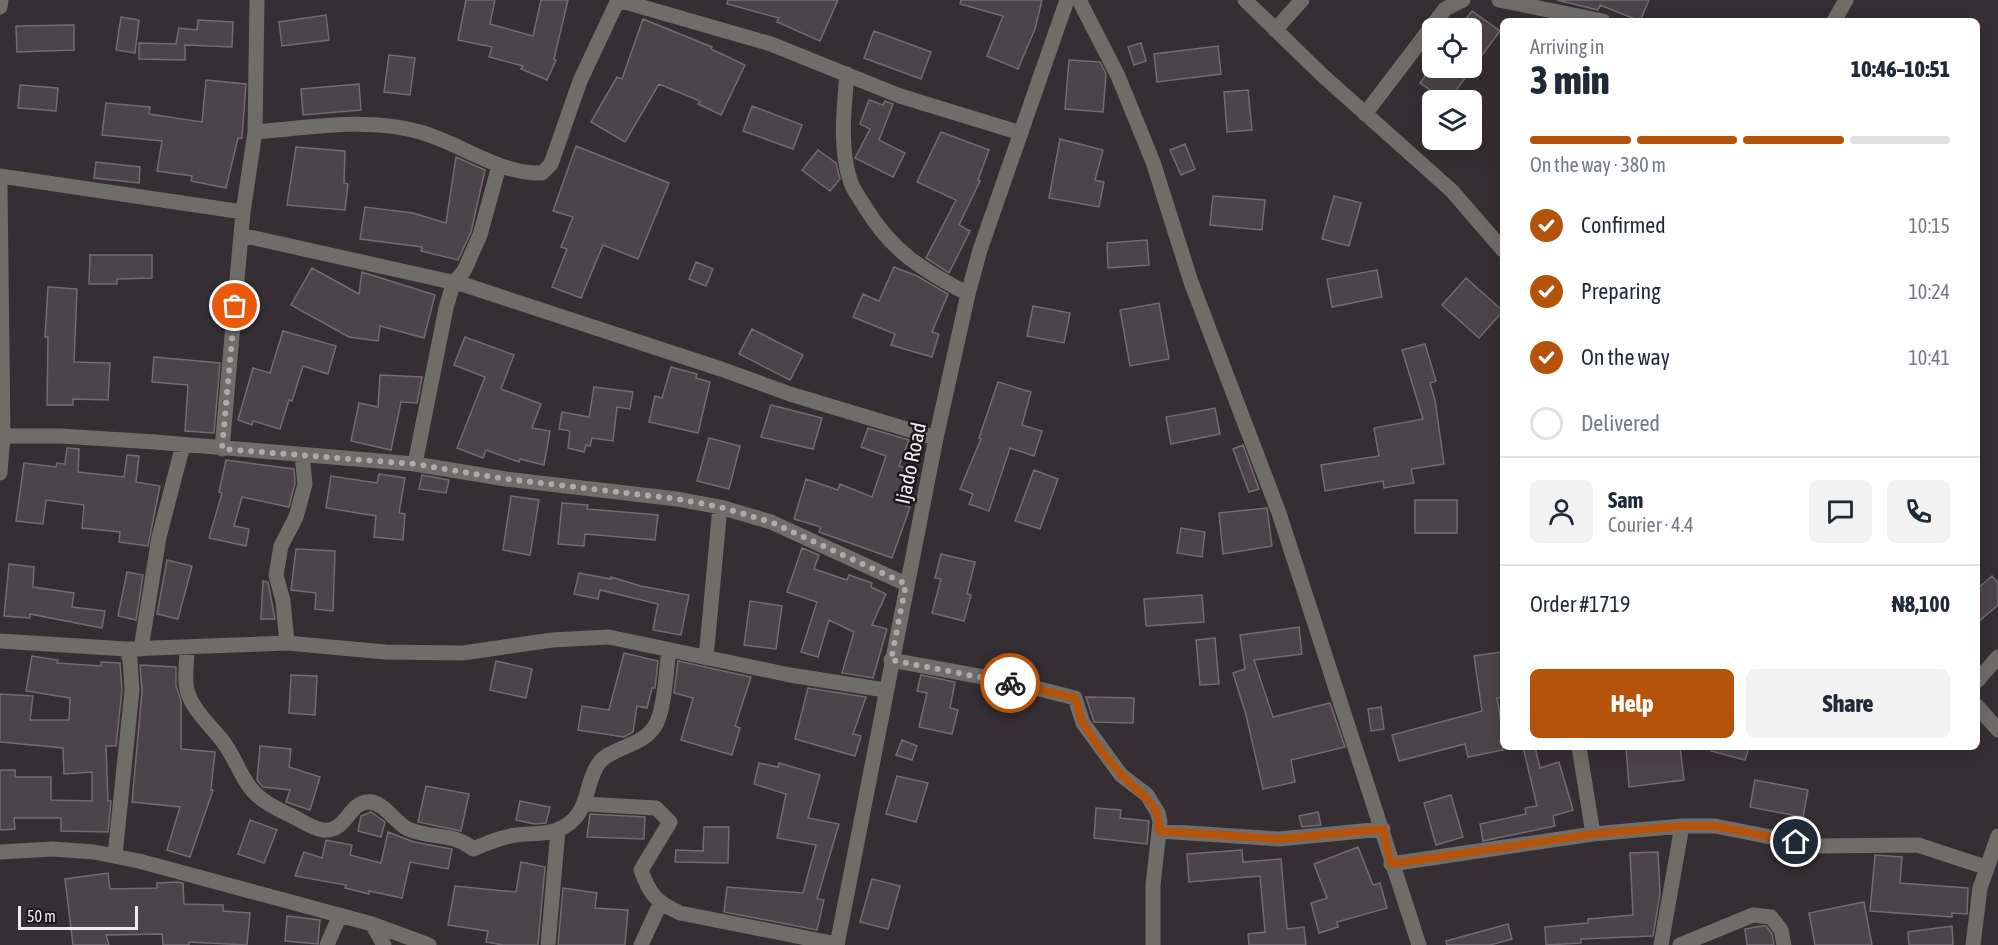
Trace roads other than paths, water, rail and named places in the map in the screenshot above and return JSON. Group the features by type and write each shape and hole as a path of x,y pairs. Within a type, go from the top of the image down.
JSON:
{"street":[{"path":"0,7 1,0"},
{"path":"222,449 243,212 255,132 257,0"},
{"path":"255,132 379,125 420,131 472,151 499,166 528,174 542,173 551,164 580,81 618,0 771,44 900,96 1021,133"},
{"name":"Ijado Road","path":"837,945 906,584 968,294 1067,0"},
{"path":"1079,0 1118,75 1152,162 1191,282 1279,513 1419,945"},
{"path":"1245,0 1365,114 1452,191 1500,247"},
{"path":"1275,30 1302,0"},
{"path":"1365,114 1444,9 1463,0"},
{"path":"1499,0 1588,18"},
{"path":"1836,18 1846,0"},
{"path":"847,74 843,110 851,183 875,224 900,253 923,270 968,294"},
{"path":"415,464 442,326 453,284 464,271 480,235 499,166"},
{"path":"0,176 243,212"},
{"path":"0,186 0,473"},
{"path":"241,236 481,290 790,394 936,438"},
{"path":"1,436 61,436 415,464 517,480 677,499 720,507 771,522 906,584"},
{"path":"115,855 132,690 130,660 166,505 183,445"},
{"path":"287,643 283,601 276,575 281,546 296,518 305,484 302,454"},
{"path":"705,658 720,507"},
{"path":"0,641 134,649 187,649 287,643 385,652 463,653 552,640 609,637 705,658 885,690"},
{"path":"187,649 187,691 194,706 234,759 250,788 275,807 323,830 335,829 346,821 357,806 368,802 380,805 405,828 421,834 443,835 466,842 472,849 505,837 558,830 573,819 585,804 596,766 602,759 629,747 655,726 660,714 669,650"},
{"path":"1980,678 1998,657"},
{"path":"891,660 1024,685 1075,698 1083,723 1121,775 1147,795 1158,813 1159,831 1153,885 1153,945"},
{"path":"1980,709 1998,730"},
{"path":"1579,750 1593,834"},
{"path":"585,804 656,808 670,822 640,870 648,889 660,904 680,913 837,945"},
{"path":"1391,864 1593,834 1682,826 1715,826 1816,846 1918,845 1985,867"},
{"path":"1661,945 1682,826"},
{"path":"1159,831 1279,839 1383,829"},
{"path":"548,945 558,830"},
{"path":"1973,945 1980,888 1985,867 1998,836"},
{"path":"0,852 52,849 115,855 372,924 429,945"},
{"path":"641,945 660,904"},
{"path":"327,945 340,915"},
{"path":"1680,945 1754,915 1771,916 1781,930 1784,945"},
{"path":"372,924 384,945"}]}
